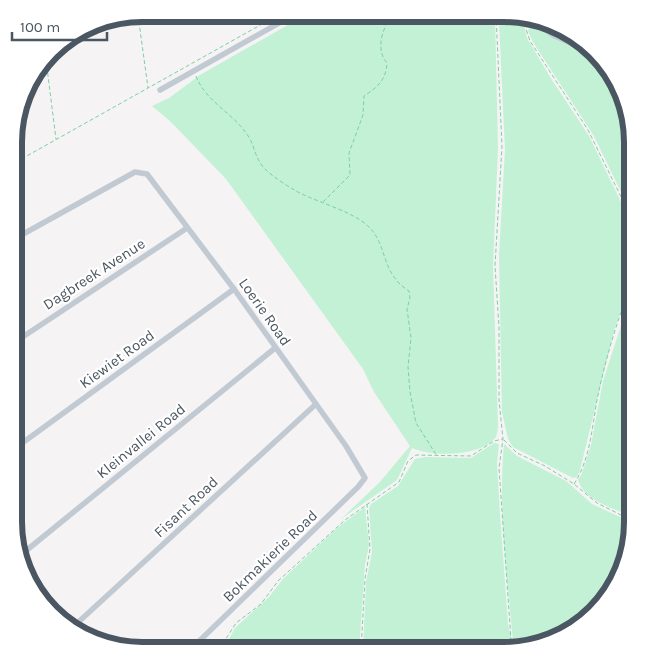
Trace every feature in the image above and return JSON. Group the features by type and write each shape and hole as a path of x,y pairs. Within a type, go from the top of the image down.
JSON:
{"street":[{"path":"160,90 280,23"},
{"path":"543,29 572,44"},
{"name":"Loerie Road","path":"22,235 135,172 147,174 234,289 346,446 365,478"},
{"name":"Dagbreek Avenue","path":"23,337 187,228"},
{"name":"Kiewiet Road","path":"23,443 234,289"},
{"name":"Kleinvallei Road","path":"26,550 275,348"},
{"name":"Fisant Road","path":"79,623 316,404"},
{"name":"Bokmakierie Road","path":"199,641 358,487 365,478"}],"path":[{"path":"322,202 350,175 349,153 363,115 364,96 382,82 387,70 388,63 383,58 381,43 383,31 389,22"},
{"path":"496,22 502,146 496,266 499,327 499,400 503,439 499,468 511,641"},
{"path":"139,23 148,88"},
{"path":"22,159 265,23"},
{"path":"527,25 526,29 530,41 588,130 624,203"},
{"path":"47,70 56,140"},
{"path":"195,70 203,89 250,139 254,151 265,169 296,190 366,224 377,236 385,263 398,285 409,291 410,298 407,309 411,338 408,367 410,392 416,423 437,456"},
{"path":"574,484 590,444 605,368 624,306"},
{"path":"225,641 236,623 261,604 278,581 304,557 367,504 399,482 408,461 416,454 471,456 494,441 503,439"},
{"path":"503,439 517,453 545,466 574,484 597,504 624,517"},
{"path":"362,641 365,579 370,549 367,504"}],"green space":[{"path":"495,22 498,148 493,267 498,425 496,437 489,444 468,452 444,454 412,448 397,480 341,519 380,482 410,446 374,392 363,369 226,179 170,121 152,106 169,98 200,75 292,23"},
{"path":"499,22 524,24 527,38 589,136 624,208 624,304 615,327 580,470 577,477 573,478 513,447 508,439 502,412 499,256 505,150"},
{"path":"530,25 532,26 579,50 600,70 608,83 615,97 623,127 624,198 594,136 533,42 528,31"},
{"path":"624,317 624,513 600,503 586,493 578,479 581,476 591,445 603,381"},
{"path":"494,443 499,444 497,463 500,514 508,624 512,641 363,641 366,582 372,552 369,508 371,504 398,486 415,459 425,457 471,458"},
{"path":"504,444 517,456 566,481 592,504 624,519 623,537 615,567 595,600 577,617 550,632 513,641 504,542 502,468"},
{"path":"365,507 369,545 365,565 360,641 228,641 235,628 269,597 283,579 337,528"}]}
